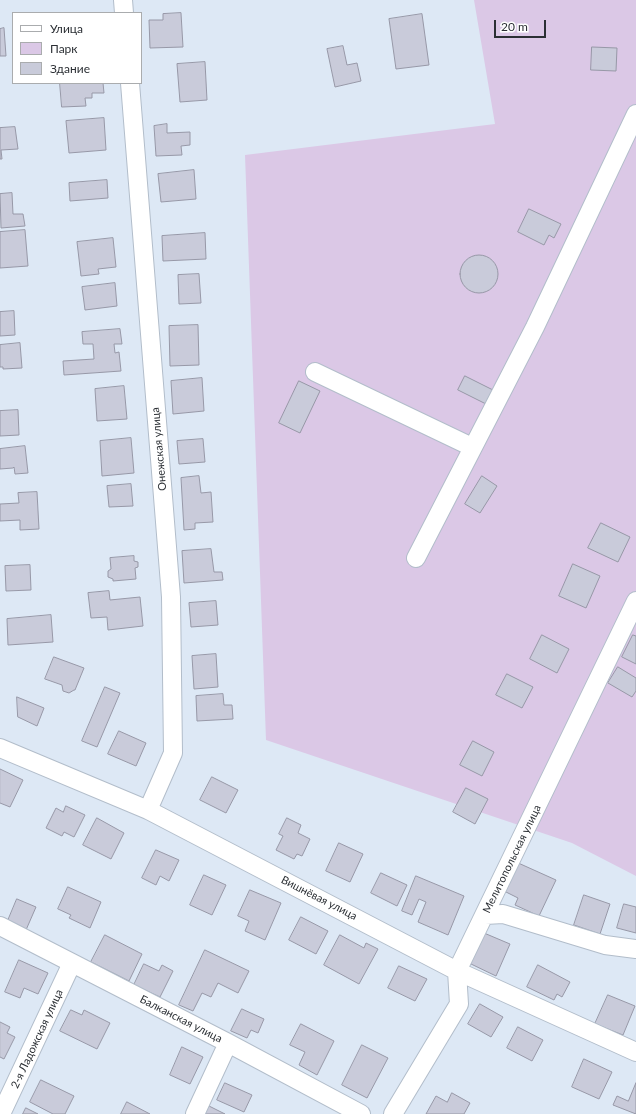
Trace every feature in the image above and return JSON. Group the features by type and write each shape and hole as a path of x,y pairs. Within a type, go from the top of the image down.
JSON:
{"street":[{"path":"123,0 124,12"},
{"name":"Онежская улица","path":"130,84 171,597 173,753 148,810"},
{"path":"416,558 535,327 636,114"},
{"path":"315,372 472,447"},
{"name":"Мелитопольская улица","path":"393,1114 458,1004 457,971 636,601"},
{"name":"Вишнёвая улица","path":"0,748 148,810 457,971 636,1052"},
{"path":"485,915 503,914 605,945 636,949"},
{"name":"Балканская улица","path":"0,926 228,1043 361,1114"},
{"name":"2-я Ладожская улица","path":"1,1114 72,963"},
{"path":"195,1114 228,1043"}],"green space":[{"path":"474,0 636,0 636,876 572,843 266,740 245,155 495,124"}],"building":[{"path":"181,13 183,47 150,48 149,20 163,20 163,14"},
{"path":"422,14 429,65 396,69 389,19"},
{"path":"4,28 6,56 0,56 0,29"},
{"path":"343,46 347,65 357,63 361,81 335,87 327,49"},
{"path":"592,47 617,48 616,71 591,70"},
{"path":"205,62 207,100 180,102 177,64"},
{"path":"60,84 103,84 104,93 92,93 92,98 85,98 86,106 62,107"},
{"path":"104,118 106,150 69,153 66,121"},
{"path":"167,124 167,133 190,132 190,145 181,146 182,155 156,156 154,126"},
{"path":"15,127 18,149 1,150 2,159 0,159 0,128"},
{"path":"194,170 196,199 161,202 158,174"},
{"path":"107,180 108,198 70,201 69,183"},
{"path":"12,193 13,214 23,214 25,226 1,228 0,194"},
{"path":"529,209 561,224 554,238 549,235 544,245 518,232"},
{"path":"25,230 28,266 0,268 0,232"},
{"path":"205,233 206,259 163,261 162,236"},
{"path":"113,238 116,267 98,269 99,274 81,276 77,242"},
{"path":"475,255 483,255 490,258 495,263 498,274 495,285 490,290 483,293 475,293 468,290 463,285 460,278 460,270 463,263 468,258"},
{"path":"199,274 201,303 179,304 178,275"},
{"path":"115,283 117,306 85,310 82,287"},
{"path":"14,311 15,335 0,336 0,312"},
{"path":"198,325 199,365 170,366 169,326"},
{"path":"120,329 122,344 114,344 115,353 119,352 121,371 64,375 63,361 94,359 93,344 83,344 82,332"},
{"path":"20,343 22,368 3,369 3,367 0,367 0,345"},
{"path":"465,376 493,390 486,404 458,390"},
{"path":"202,378 204,411 173,414 171,381"},
{"path":"299,381 320,391 300,433 279,423"},
{"path":"124,386 127,419 97,421 95,389"},
{"path":"18,410 19,435 0,436 0,411"},
{"path":"131,438 134,473 102,476 100,441"},
{"path":"203,439 205,462 179,464 177,441"},
{"path":"25,446 28,473 15,474 14,467 0,469 0,449"},
{"path":"199,476 201,493 211,492 213,522 195,523 195,529 184,530 181,478"},
{"path":"482,476 497,486 480,513 465,504"},
{"path":"131,484 133,506 109,507 107,486"},
{"path":"37,492 39,529 20,530 20,520 0,521 0,504 19,503 18,493"},
{"path":"601,523 630,537 618,562 588,548"},
{"path":"211,549 214,572 222,572 223,580 184,583 182,551"},
{"path":"134,556 134,561 138,562 138,567 135,568 136,579 113,581 113,579 108,577 108,571 111,569 110,558"},
{"path":"573,564 600,576 586,608 559,596"},
{"path":"30,565 31,590 6,591 5,566"},
{"path":"109,591 110,600 140,597 143,626 108,630 107,617 91,618 88,593"},
{"path":"216,601 218,625 191,627 189,603"},
{"path":"51,615 53,642 8,645 7,619"},
{"path":"542,635 569,649 557,673 530,659"},
{"path":"633,635 636,636 636,664 622,657"},
{"path":"216,654 218,687 194,689 192,656"},
{"path":"54,657 84,668 75,690 69,693 63,691 62,685 45,679"},
{"path":"618,667 636,678 636,691 632,697 608,683"},
{"path":"507,674 533,687 522,708 496,695"},
{"path":"105,687 120,693 97,747 82,741"},
{"path":"223,694 224,705 232,705 233,719 197,721 196,696"},
{"path":"17,697 44,708 37,726 18,717"},
{"path":"119,731 146,743 136,766 108,754"},
{"path":"473,741 494,752 482,776 460,765"},
{"path":"0,769 23,780 10,807 0,803"},
{"path":"212,777 238,790 226,813 200,800"},
{"path":"466,788 488,799 475,824 453,812"},
{"path":"66,806 85,815 74,837 64,832 62,836 46,828 56,808 63,812"},
{"path":"97,818 124,833 111,859 83,845"},
{"path":"287,818 301,825 298,833 310,839 302,856 297,854 294,859 276,850 283,836 279,834"},
{"path":"339,843 363,854 350,882 326,871"},
{"path":"156,850 179,860 169,881 160,876 156,885 142,878"},
{"path":"516,862 556,880 539,916 515,905 518,898 502,890"},
{"path":"381,873 407,885 397,906 371,893"},
{"path":"204,875 226,885 212,915 190,905"},
{"path":"416,876 464,896 448,935 418,922 426,902 419,899 412,915 402,911"},
{"path":"68,887 101,902 90,928 69,918 71,915 58,909"},
{"path":"250,890 281,903 265,940 245,931 249,921 238,916"},
{"path":"584,895 610,904 600,934 574,925"},
{"path":"17,899 36,907 26,930 7,923"},
{"path":"624,904 636,907 636,933 617,928"},
{"path":"301,917 328,931 316,954 289,940"},
{"path":"484,933 510,944 496,976 471,964"},
{"path":"105,935 142,954 129,981 91,962"},
{"path":"340,935 364,948 366,943 378,949 359,984 324,965"},
{"path":"205,950 249,971 238,993 218,983 211,997 202,993 193,1011 179,1005"},
{"path":"19,960 48,973 38,994 24,988 20,998 5,992"},
{"path":"144,964 159,971 162,965 173,971 160,997 134,985"},
{"path":"538,965 570,982 562,997 557,994 554,1000 527,987"},
{"path":"399,966 427,979 415,1001 388,988"},
{"path":"608,995 635,1006 623,1035 595,1024"},
{"path":"480,1004 503,1017 491,1037 468,1024"},
{"path":"242,1009 264,1019 258,1033 251,1030 247,1038 231,1031"},
{"path":"71,1010 82,1015 84,1010 110,1023 97,1049 60,1031"},
{"path":"0,1022 10,1027 7,1033 15,1037 4,1059 0,1057"},
{"path":"301,1024 334,1041 317,1075 299,1065 305,1052 290,1045"},
{"path":"518,1027 543,1040 532,1061 507,1048"},
{"path":"362,1045 388,1058 367,1098 342,1085"},
{"path":"182,1047 203,1057 190,1084 170,1075"},
{"path":"584,1059 612,1072 599,1099 572,1087"},
{"path":"41,1080 74,1096 65,1114 53,1114 30,1102"},
{"path":"225,1083 252,1095 244,1112 217,1100"},
{"path":"636,1083 636,1114 613,1105 617,1096 628,1101"},
{"path":"452,1093 470,1103 464,1114 426,1114 436,1096 447,1102"},
{"path":"127,1102 150,1114 121,1114"},
{"path":"209,1106 225,1114 205,1114"},
{"path":"26,1108 38,1114 23,1114"}]}
